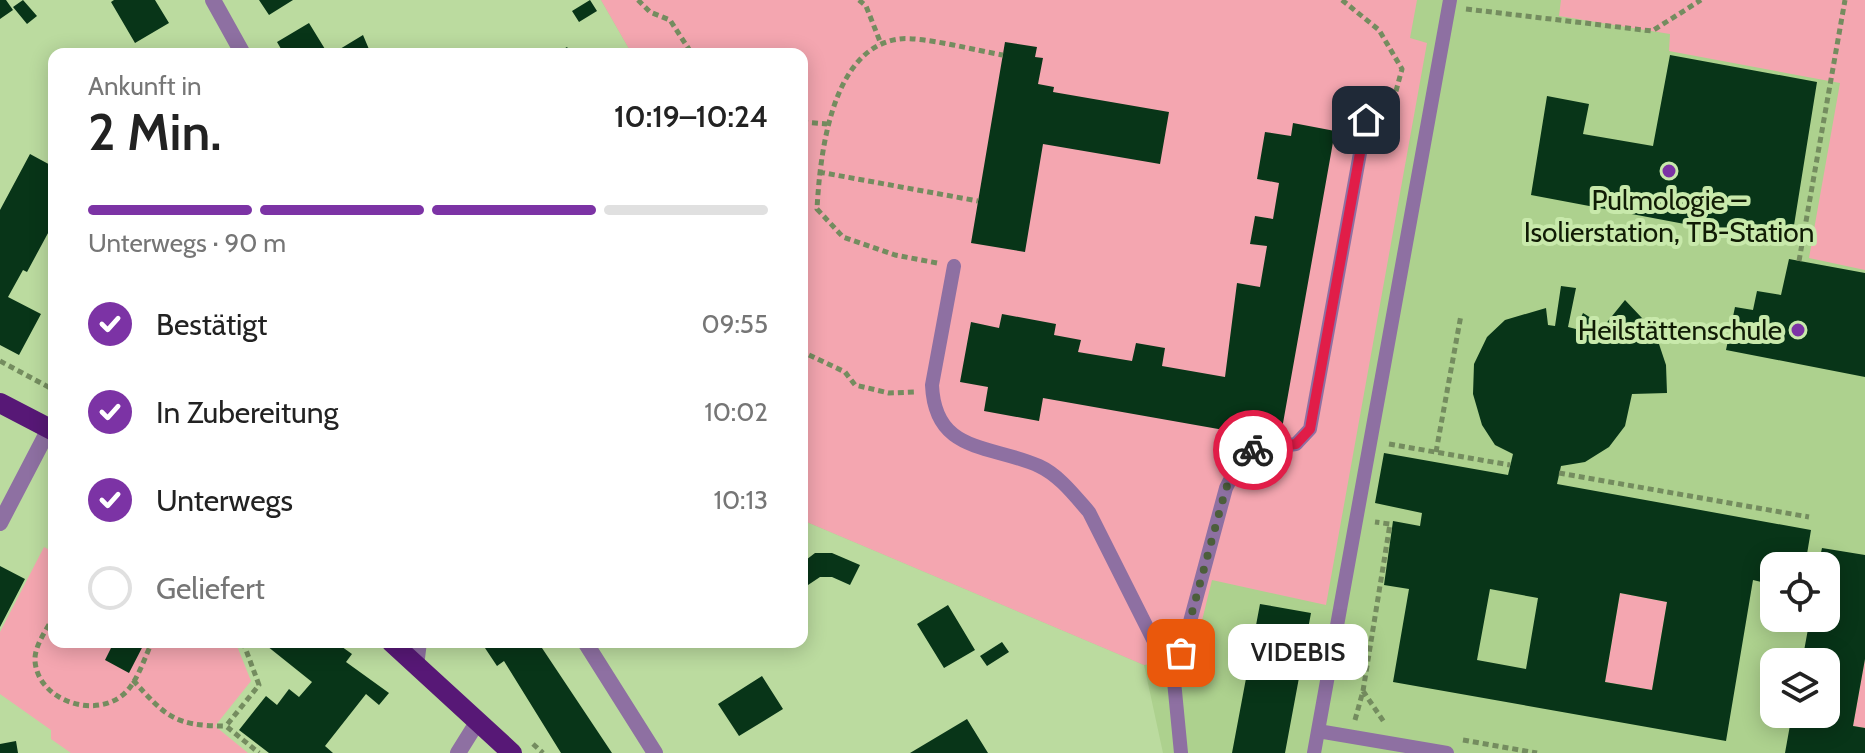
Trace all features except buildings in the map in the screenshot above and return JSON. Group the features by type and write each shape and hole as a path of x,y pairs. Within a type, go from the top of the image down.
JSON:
{"main road":[{"path":"0,403 48,428"},
{"path":"398,648 512,753"}],"street":[{"path":"213,0 240,48"},
{"path":"0,523 48,437"},
{"path":"589,648 655,753"},
{"path":"458,753 478,721"}],"lane":[{"path":"1314,753 1450,3"},
{"path":"1181,753 1174,681 1226,488 1245,451 1296,444 1310,429 1366,120"},
{"path":"954,266 932,391 941,422 958,441 1041,467 1069,489 1089,512 1174,681"},
{"path":"417,666 419,648"},
{"path":"1318,731 1447,753"}],"path":[{"path":"638,0 650,12 670,20 688,48"},
{"path":"859,0 866,6 881,44"},
{"path":"1342,0 1379,30 1402,69 1390,113 1366,120"},
{"path":"1450,3 1652,31 1701,0"},
{"path":"1799,261 1845,0"},
{"path":"954,266 895,255 843,237 817,209 827,124 849,76 871,47 901,38 1003,55"},
{"path":"808,122 827,124"},
{"path":"819,172 978,201"},
{"path":"1436,452 1461,315"},
{"path":"809,355 845,372 855,385 868,389 889,393 932,391"},
{"path":"0,361 48,387"},
{"path":"1369,440 1510,465"},
{"path":"1559,473 1809,517"},
{"path":"48,629 35,658 43,681 62,700 95,705 112,701 127,691 149,648"},
{"path":"226,726 259,685 245,648"},
{"path":"133,679 162,712 178,722 226,726 259,753"}],"shaded area":[{"path":"601,0 1865,0 1865,753 1163,753 1144,665 808,523 808,48 629,48"},
{"path":"601,0 1417,0 1410,38 1427,43 1326,605 1212,580 1193,657 1144,665 808,523 808,48 629,48"},
{"path":"1561,0 1865,0 1865,270 1809,258 1840,83 1669,51 1670,34 1559,16"},
{"path":"44,547 48,549 48,648 238,648 251,681 215,726 248,753 71,753 51,739 51,730 0,694 0,632"},
{"path":"1620,593 1667,602 1652,690 1605,682"},
{"path":"1865,659 1865,728 1853,726"}],"way so far":[{"path":"1181,653 1226,488 1245,451 1253,450"}],"place":[{"name":"Pulmologie – Isolierstation, TB-Station","path":"1669,171"},
{"name":"Heilstättenschule","path":"1798,330"},
{"name":"VIDEBIS","path":"1181,653"}],"route":[{"path":"1253,450 1296,444 1310,429 1366,120"}]}
